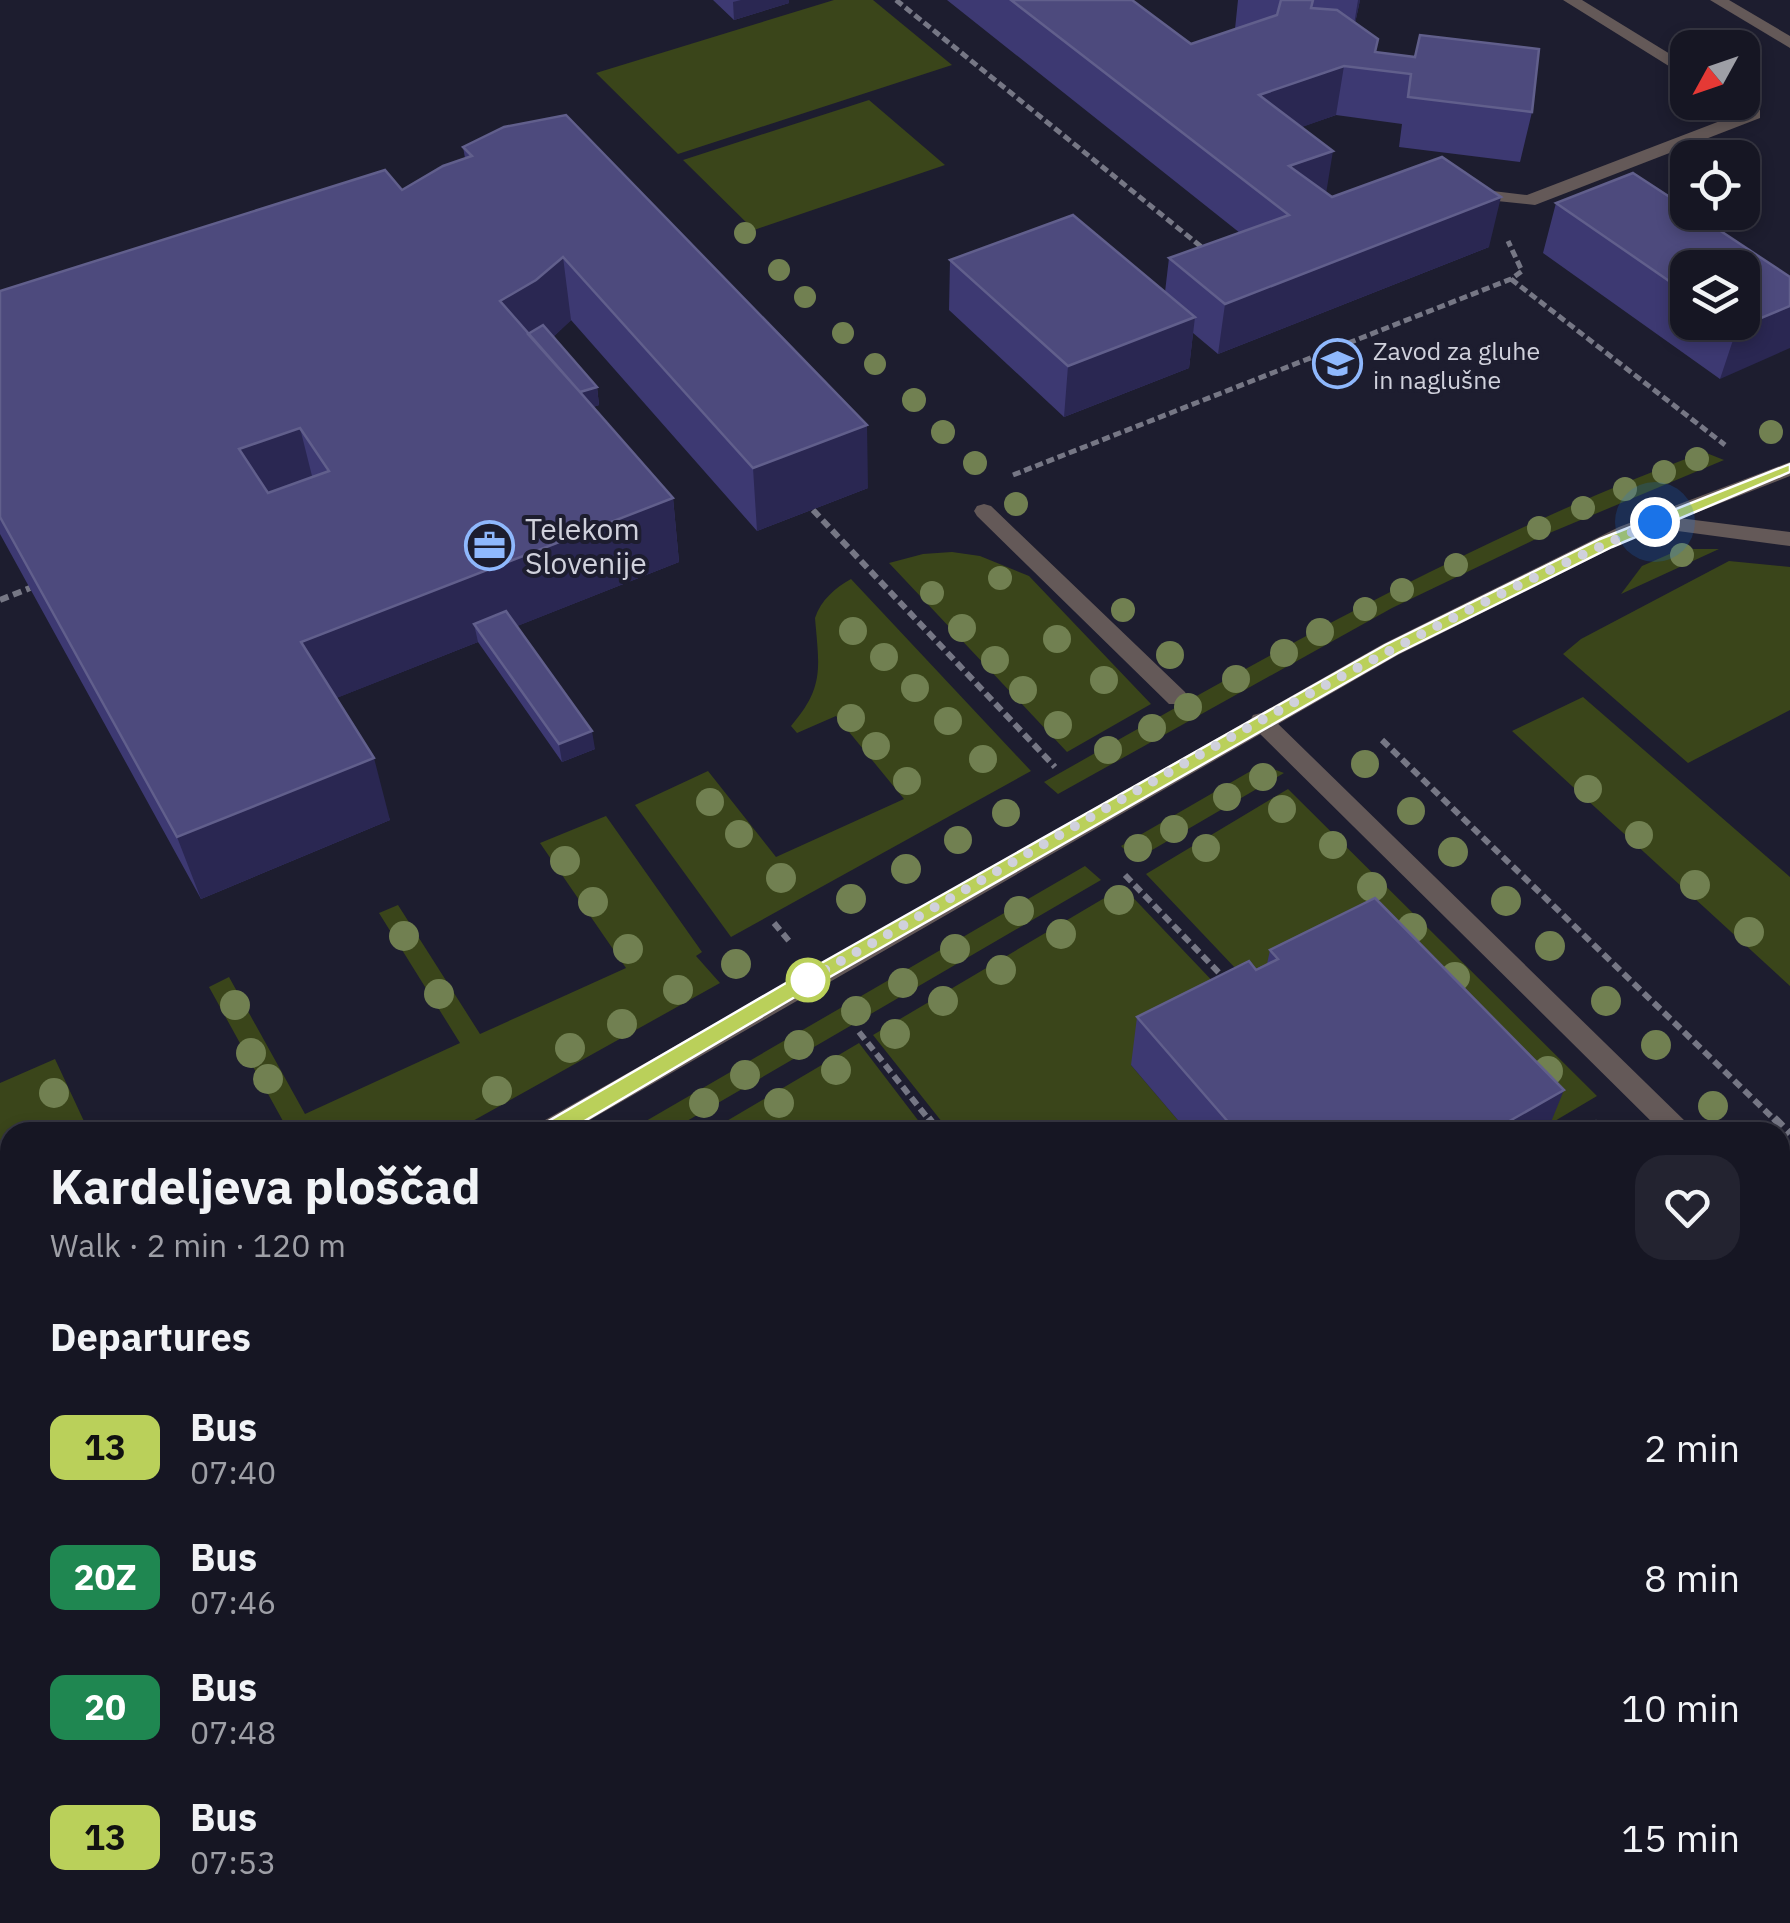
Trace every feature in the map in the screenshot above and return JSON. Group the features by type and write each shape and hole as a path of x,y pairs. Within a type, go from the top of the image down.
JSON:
{"street":[{"path":"1571,0 1670,61"},
{"path":"1718,0 1790,43"},
{"path":"1450,190 1529,201 1738,120"},
{"path":"564,1122 1262,721 1524,581 1655,522 1790,469"},
{"path":"984,511 1177,698"},
{"path":"1655,522 1790,539"},
{"path":"1262,721 1669,1122"}],"path":[{"path":"896,0 1206,250"},
{"path":"1003,479 1511,280 1522,270 1508,243 1511,224 1529,201"},
{"path":"1511,280 1764,477"},
{"path":"813,510 1055,766"},
{"path":"0,600 30,588"},
{"path":"1382,740 1778,1122"},
{"path":"1125,875 1231,985"},
{"path":"774,923 791,942"},
{"path":"860,1032 931,1122"}],"green space":[{"path":"834,0 873,0 952,65 678,154 596,73"},
{"path":"869,100 945,165 754,230 683,160"},
{"path":"1704,452 1724,460 1540,537 1392,608 1058,794 1044,782 1286,647 1450,562"},
{"path":"1681,549 1719,549 1621,594 1642,566"},
{"path":"952,552 980,556 1029,576 1151,704 1067,752 889,563 923,554"},
{"path":"1729,561 1790,567 1790,710 1688,763 1563,654 1581,639"},
{"path":"851,579 1031,771 731,937 635,805 708,771 776,857 904,799 836,716 797,733 791,726 815,688 815,618 829,595"},
{"path":"1583,697 1790,877 1790,986 1512,731"},
{"path":"1265,766 1284,773 1135,860 1121,846 1249,772"},
{"path":"1288,789 1597,1096 1553,1122 1531,1122 1256,990 1146,874"},
{"path":"606,816 702,952 696,956 720,983 471,1122 283,1122 209,987 229,977 305,1114 460,1043 379,913 398,905 480,1034 626,968 540,843"},
{"path":"1085,866 1101,880 685,1122 644,1122"},
{"path":"1123,887 1239,1009 1131,1065 1179,1122 942,1122 873,1035"},
{"path":"859,1043 919,1122 725,1122"},
{"path":"55,1059 84,1122 0,1122 0,1083"}],"building":[{"path":"1011,0 1132,0 1191,44 1277,15 1281,0 1313,0 1311,8 1337,10 1378,39 1375,52 1415,57 1420,35 1539,49 1532,112 1408,97 1411,74 1344,66 1259,95 1333,151 1289,166 1332,197 1442,157 1501,197 1225,304 1169,258 1289,215"},
{"name":"Telekom Slovenije","path":"566,115 867,425 753,468 563,257 536,280 500,301 673,498 301,642 374,758 177,837 0,517 0,291 385,170 402,190 443,166 472,156 463,147 504,127","holes":["300,428 329,471 268,493 239,449"]},
{"path":"1633,173 1670,197 1670,230 1719,230 1749,250 1670,250 1670,282 1556,203"},
{"path":"1073,215 1195,317 1068,366 950,260"},
{"path":"1760,257 1790,277 1790,306 1760,318"},
{"path":"543,325 597,387 580,392 528,334"},
{"path":"506,611 592,731 559,744 474,624"},
{"path":"1375,898 1564,1090 1508,1122 1228,1122 1137,1017 1249,961 1256,970 1278,959 1270,950"}],"bus line":[{"name":"13","path":"564,1122 1392,649 1606,543 1790,469"}],"place":[{"name":"Zavod za gluhe in naglušne","path":"1338,364"},
{"name":"Telekom Slovenije","path":"490,545"}],"route":[{"path":"808,980 793,988 1392,649 1524,581 1655,522"}]}
